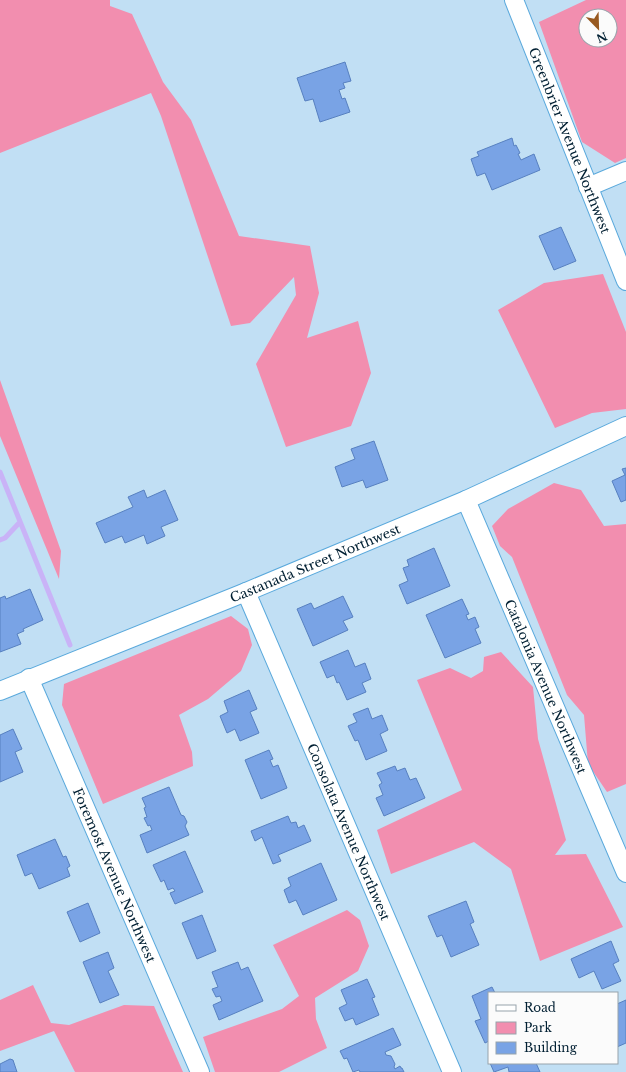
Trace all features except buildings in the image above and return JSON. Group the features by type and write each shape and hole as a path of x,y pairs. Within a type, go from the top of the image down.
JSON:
{"street":[{"name":"Greenbrier Avenue Northwest","path":"514,0 626,281"},
{"path":"588,187 626,171"},
{"name":"Castanada Street Northwest","path":"0,691 29,678 246,592 466,500 626,426"},
{"name":"Catalonia Avenue Northwest","path":"466,500 626,873"},
{"name":"Consolata Avenue Northwest","path":"246,592 452,1072"},
{"name":"Foremost Avenue Northwest","path":"29,678 200,1072"}],"green space":[{"path":"0,0 110,0 110,6 132,14 163,82 191,120 239,236 310,246 319,293 307,338 358,321 371,373 351,426 286,447 256,364 296,295 294,277 250,323 231,326 161,116 151,93 0,153"},
{"path":"586,0 626,0 626,158 615,163 582,142 539,22"},
{"path":"603,274 626,332 626,409 592,413 555,428 498,310 544,283"},
{"path":"0,380 61,551 59,579 0,436"},
{"path":"554,483 581,490 604,526 626,524 626,784 607,792 588,764 584,715 567,695 512,557 500,546 492,526 508,509"},
{"path":"231,616 248,629 252,645 241,671 208,699 179,715 192,752 193,766 103,804 62,705 64,684"},
{"path":"501,652 533,687 538,739 566,840 555,855 586,854 623,927 540,961 511,869 474,842 391,874 377,830 462,790 417,680 450,668 471,678 483,671 484,657"},
{"path":"347,910 360,920 369,946 358,971 315,998 316,1019 327,1048 279,1072 215,1072 203,1037 282,1009 299,996 273,945"},
{"path":"33,985 51,1023 69,1025 124,1005 154,1006 183,1072 75,1072 54,1031 0,1051 0,1000"}],"waterway":[{"path":"0,472 70,645"},
{"path":"0,540 5,538 20,522"}]}
